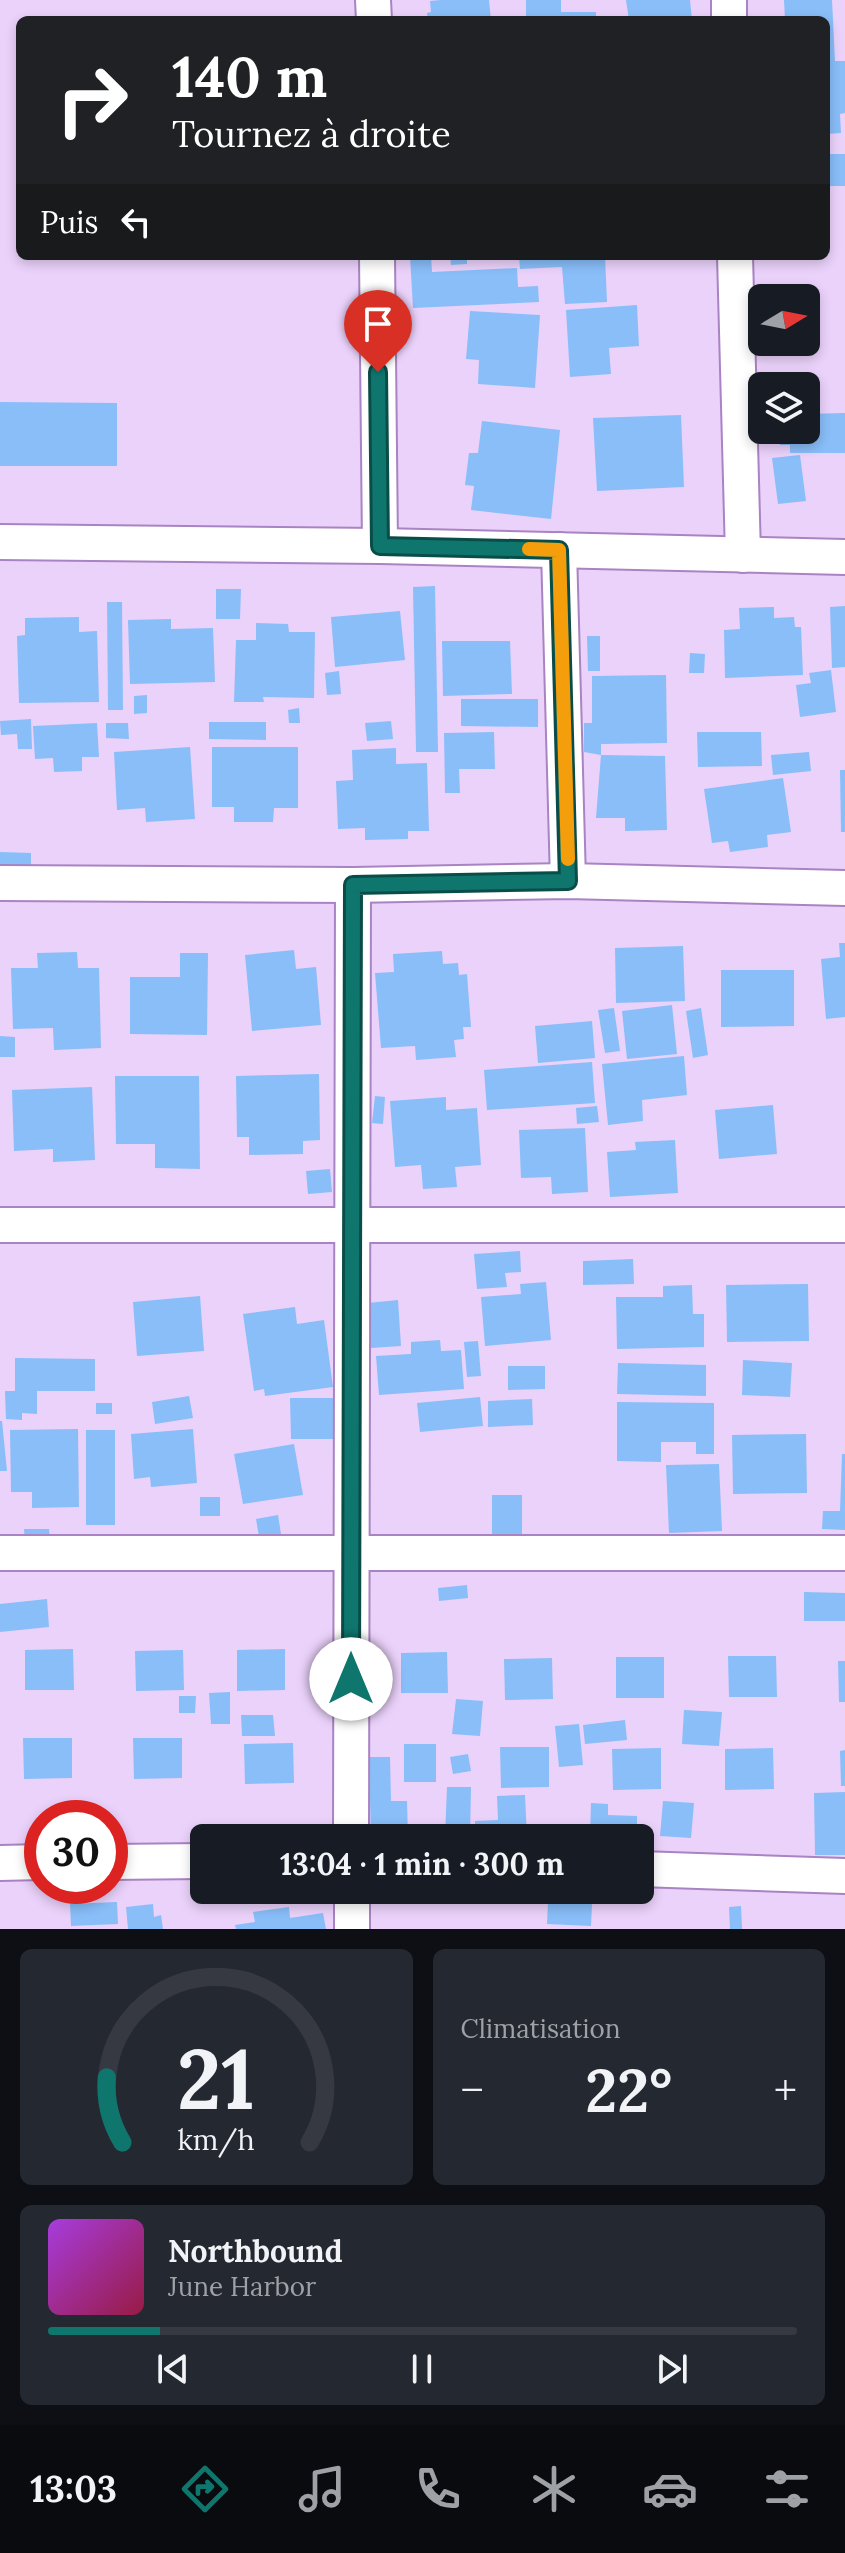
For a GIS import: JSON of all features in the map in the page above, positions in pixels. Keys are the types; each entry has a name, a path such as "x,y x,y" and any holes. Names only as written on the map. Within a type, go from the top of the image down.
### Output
{"street":[{"path":"377,260 380,546"},
{"path":"735,260 743,555"},
{"path":"0,542 380,546 845,557"},
{"path":"559,550 568,881"},
{"path":"0,883 353,885 568,881 845,888"},
{"path":"351,1824 353,885"},
{"path":"0,1225 845,1225"},
{"path":"0,1553 845,1553"},
{"path":"128,1862 190,1861"},
{"path":"0,1863 24,1862"},
{"path":"654,1869 845,1876"},
{"path":"352,1904 352,1929"}],"building":[{"path":"489,0 491,16 427,16 431,12 430,1"},
{"path":"526,0 561,0 561,12 596,12 596,16 526,16"},
{"path":"626,0 690,0 692,16 628,16"},
{"path":"784,0 832,0 835,61 845,61 845,113 840,114 841,133 830,134 830,16 785,16"},
{"path":"830,154 845,154 845,186 830,186"},
{"path":"410,260 431,260 432,272 517,268 518,287 538,286 539,302 413,308"},
{"path":"450,260 467,260 467,264 451,265"},
{"path":"519,260 605,260 607,302 565,304 562,267 520,269"},
{"path":"637,305 639,346 609,348 611,374 570,377 566,310"},
{"path":"470,311 540,315 535,388 478,384 479,360 466,359"},
{"path":"0,402 117,403 117,466 0,466"},
{"path":"845,413 845,453 790,453 790,445 780,445 820,444 820,414"},
{"path":"681,415 684,487 597,491 593,418"},
{"path":"482,421 560,430 551,519 471,510 474,486 465,485 469,453 478,453"},
{"path":"800,455 806,501 778,504 772,458"},
{"path":"435,586 438,752 416,752 413,587"},
{"path":"216,589 241,589 240,619 216,619"},
{"path":"107,602 122,602 123,710 108,710"},
{"path":"845,606 845,667 832,668 830,607"},
{"path":"774,607 774,618 794,617 795,627 801,627 803,675 725,678 724,630 740,629 739,608"},
{"path":"400,611 405,660 335,667 331,617"},
{"path":"79,617 79,632 97,631 99,702 19,703 17,636 25,635 25,618"},
{"path":"171,619 171,629 213,628 215,682 130,684 128,620"},
{"path":"256,623 288,624 289,632 315,632 314,698 263,697 264,702 234,702 236,640 256,640"},
{"path":"587,636 600,636 600,671 588,671"},
{"path":"442,641 510,641 512,694 443,696"},
{"path":"690,653 705,654 704,673 689,673"},
{"path":"831,670 836,712 800,717 796,685 811,683 809,673"},
{"path":"339,671 341,694 327,695 325,673"},
{"path":"666,675 667,743 601,744 601,755 584,752 584,723 592,723 592,676"},
{"path":"147,695 147,713 134,714 134,696"},
{"path":"461,699 538,699 538,727 461,726"},
{"path":"299,708 300,723 289,723 288,710"},
{"path":"31,719 32,749 18,749 17,734 1,735 0,721"},
{"path":"391,721 393,739 367,741 365,723"},
{"path":"209,722 266,722 266,740 209,739"},
{"path":"97,723 99,757 82,757 82,771 54,772 53,758 35,759 33,726"},
{"path":"106,723 128,723 129,739 106,738"},
{"path":"494,732 495,769 459,769 460,793 445,793 444,733"},
{"path":"697,732 761,732 762,766 698,767"},
{"path":"190,747 195,819 146,822 145,808 117,810 114,752"},
{"path":"212,747 298,747 298,808 274,808 273,822 234,822 234,807 212,807"},
{"path":"396,748 396,764 427,763 429,831 408,831 408,839 365,840 365,828 338,829 336,781 353,780 352,750"},
{"path":"809,752 811,771 773,775 771,755"},
{"path":"601,755 665,756 667,830 625,831 625,818 596,818"},
{"path":"840,770 845,770 845,832 841,832"},
{"path":"783,778 791,832 767,835 768,847 730,852 728,841 712,843 704,789"},
{"path":"0,852 31,853 31,870 0,869"},
{"path":"839,943 845,943 845,1017 826,1019 821,959 840,957"},
{"path":"683,946 685,1001 616,1003 615,948"},
{"path":"294,950 296,969 316,967 321,1025 252,1031 245,955"},
{"path":"442,951 443,964 458,963 459,975 467,974 471,1027 463,1027 464,1039 454,1040 456,1057 416,1060 415,1046 381,1048 375,973 394,972 393,954"},
{"path":"77,952 78,968 99,968 101,1048 54,1050 53,1028 13,1029 11,968 38,968 37,953"},
{"path":"180,953 208,953 207,1035 130,1034 130,977 180,977"},
{"path":"721,970 794,970 794,1026 721,1027"},
{"path":"672,1005 677,1054 627,1059 622,1011"},
{"path":"614,1008 620,1051 605,1053 598,1010"},
{"path":"701,1008 708,1055 693,1058 686,1011"},
{"path":"592,1021 595,1058 538,1063 535,1026"},
{"path":"0,1036 15,1037 15,1057 0,1057"},
{"path":"684,1056 687,1095 642,1100 643,1121 608,1125 602,1064"},
{"path":"592,1062 595,1103 487,1110 484,1070"},
{"path":"319,1074 320,1140 303,1141 303,1154 249,1155 249,1137 237,1137 236,1076"},
{"path":"115,1076 199,1076 200,1169 155,1168 155,1144 116,1144"},
{"path":"92,1087 95,1160 53,1162 53,1149 14,1151 12,1090"},
{"path":"375,1096 385,1097 383,1124 372,1123"},
{"path":"446,1097 446,1110 477,1108 481,1165 455,1167 457,1187 423,1189 421,1165 395,1167 390,1101"},
{"path":"773,1105 777,1154 719,1159 715,1110"},
{"path":"597,1106 599,1122 577,1124 576,1108"},
{"path":"585,1128 588,1192 552,1194 551,1177 521,1178 519,1130"},
{"path":"675,1140 678,1193 610,1197 607,1152 636,1150 635,1142"},
{"path":"330,1169 332,1192 308,1194 306,1171"},
{"path":"520,1251 521,1272 505,1273 507,1287 477,1289 474,1254"},
{"path":"633,1259 634,1284 583,1285 583,1261"},
{"path":"546,1282 551,1340 485,1346 481,1297 521,1294 520,1284"},
{"path":"808,1284 809,1341 727,1342 726,1285"},
{"path":"692,1285 693,1314 704,1314 704,1347 617,1349 616,1297 663,1297 663,1286"},
{"path":"200,1296 204,1351 137,1356 133,1302"},
{"path":"398,1300 401,1346 371,1348 368,1303"},
{"path":"295,1307 297,1324 324,1320 333,1387 265,1396 264,1389 254,1391 243,1314"},
{"path":"440,1340 441,1351 461,1350 464,1389 379,1395 376,1356 411,1354 411,1342"},
{"path":"478,1341 481,1376 467,1377 464,1342"},
{"path":"15,1358 95,1359 95,1391 37,1391 37,1414 22,1413 22,1420 6,1419 5,1391 15,1391"},
{"path":"743,1360 792,1363 790,1397 742,1395"},
{"path":"618,1363 706,1365 706,1396 617,1394"},
{"path":"508,1366 545,1366 545,1389 508,1390"},
{"path":"189,1396 193,1418 155,1424 152,1402"},
{"path":"480,1397 483,1426 420,1432 417,1403"},
{"path":"290,1398 335,1398 336,1439 291,1439"},
{"path":"532,1399 533,1425 488,1427 488,1401"},
{"path":"617,1402 714,1403 714,1454 696,1454 696,1442 661,1442 661,1462 617,1461"},
{"path":"96,1403 112,1403 112,1414 96,1414"},
{"path":"2,1421 7,1471 0,1471"},
{"path":"78,1429 79,1507 32,1508 32,1492 11,1492 10,1430"},
{"path":"193,1429 197,1483 151,1487 150,1477 134,1479 131,1434"},
{"path":"86,1430 115,1430 115,1525 86,1525"},
{"path":"806,1434 807,1493 733,1494 732,1435"},
{"path":"294,1444 303,1495 243,1504 234,1454"},
{"path":"842,1454 845,1454 845,1530 822,1529 823,1511 840,1511"},
{"path":"719,1464 722,1531 669,1533 666,1465"},
{"path":"492,1495 522,1495 522,1537 492,1537"},
{"path":"200,1497 220,1497 220,1516 200,1516"},
{"path":"278,1515 281,1534 259,1537 256,1519"},
{"path":"24,1529 49,1529 50,1542 25,1543"},
{"path":"467,1585 468,1598 439,1601 438,1588"},
{"path":"804,1592 845,1593 845,1621 804,1621"},
{"path":"47,1599 49,1627 0,1632 0,1604"},
{"path":"73,1649 74,1690 25,1690 25,1650"},
{"path":"285,1649 285,1690 237,1691 237,1650"},
{"path":"183,1650 184,1690 136,1691 135,1651"},
{"path":"447,1652 448,1693 401,1693 401,1653"},
{"path":"728,1656 776,1656 777,1697 729,1697"},
{"path":"616,1657 664,1657 664,1698 616,1698"},
{"path":"552,1658 553,1699 505,1700 504,1659"},
{"path":"838,1661 845,1661 845,1702 839,1702"},
{"path":"230,1692 230,1724 211,1724 209,1693"},
{"path":"179,1696 196,1696 195,1713 179,1713"},
{"path":"456,1699 483,1701 480,1736 452,1734"},
{"path":"684,1710 722,1712 719,1746 682,1744"},
{"path":"241,1715 273,1715 275,1736 242,1736"},
{"path":"625,1720 627,1740 585,1744 583,1725"},
{"path":"579,1724 583,1765 559,1767 555,1726"},
{"path":"23,1738 72,1738 72,1778 24,1779"},
{"path":"133,1738 182,1738 182,1778 134,1779"},
{"path":"293,1743 294,1783 245,1784 244,1744"},
{"path":"404,1744 436,1744 436,1782 404,1782"},
{"path":"500,1747 549,1747 549,1787 501,1788"},
{"path":"661,1748 661,1789 613,1790 612,1749"},
{"path":"773,1748 774,1789 725,1790 725,1749"},
{"path":"845,1750 845,1786 841,1786 840,1751"},
{"path":"468,1754 471,1771 453,1774 450,1757"},
{"path":"369,1757 390,1757 391,1801 407,1801 408,1824 371,1824"},
{"path":"447,1787 471,1787 470,1824 446,1824"},
{"path":"845,1792 845,1855 815,1855 814,1793"},
{"path":"525,1795 526,1824 475,1824 475,1821 498,1820 497,1796"},
{"path":"663,1801 694,1803 691,1838 660,1836"},
{"path":"591,1803 608,1804 608,1815 637,1816 637,1824 590,1824"},
{"path":"70,1904 117,1904 118,1924 71,1926"},
{"path":"153,1904 154,1917 161,1915 163,1929 128,1929 126,1907"},
{"path":"548,1904 592,1904 591,1926 547,1924"},
{"path":"741,1906 742,1929 730,1929 729,1907"},
{"path":"289,1907 290,1918 323,1913 326,1929 236,1929 235,1925 255,1922 253,1912"}],"slow traffic":[{"path":"529,549 559,550 568,859"}],"route":[{"path":"351,1679 353,885 568,881 559,550 380,546 378,372"}]}
